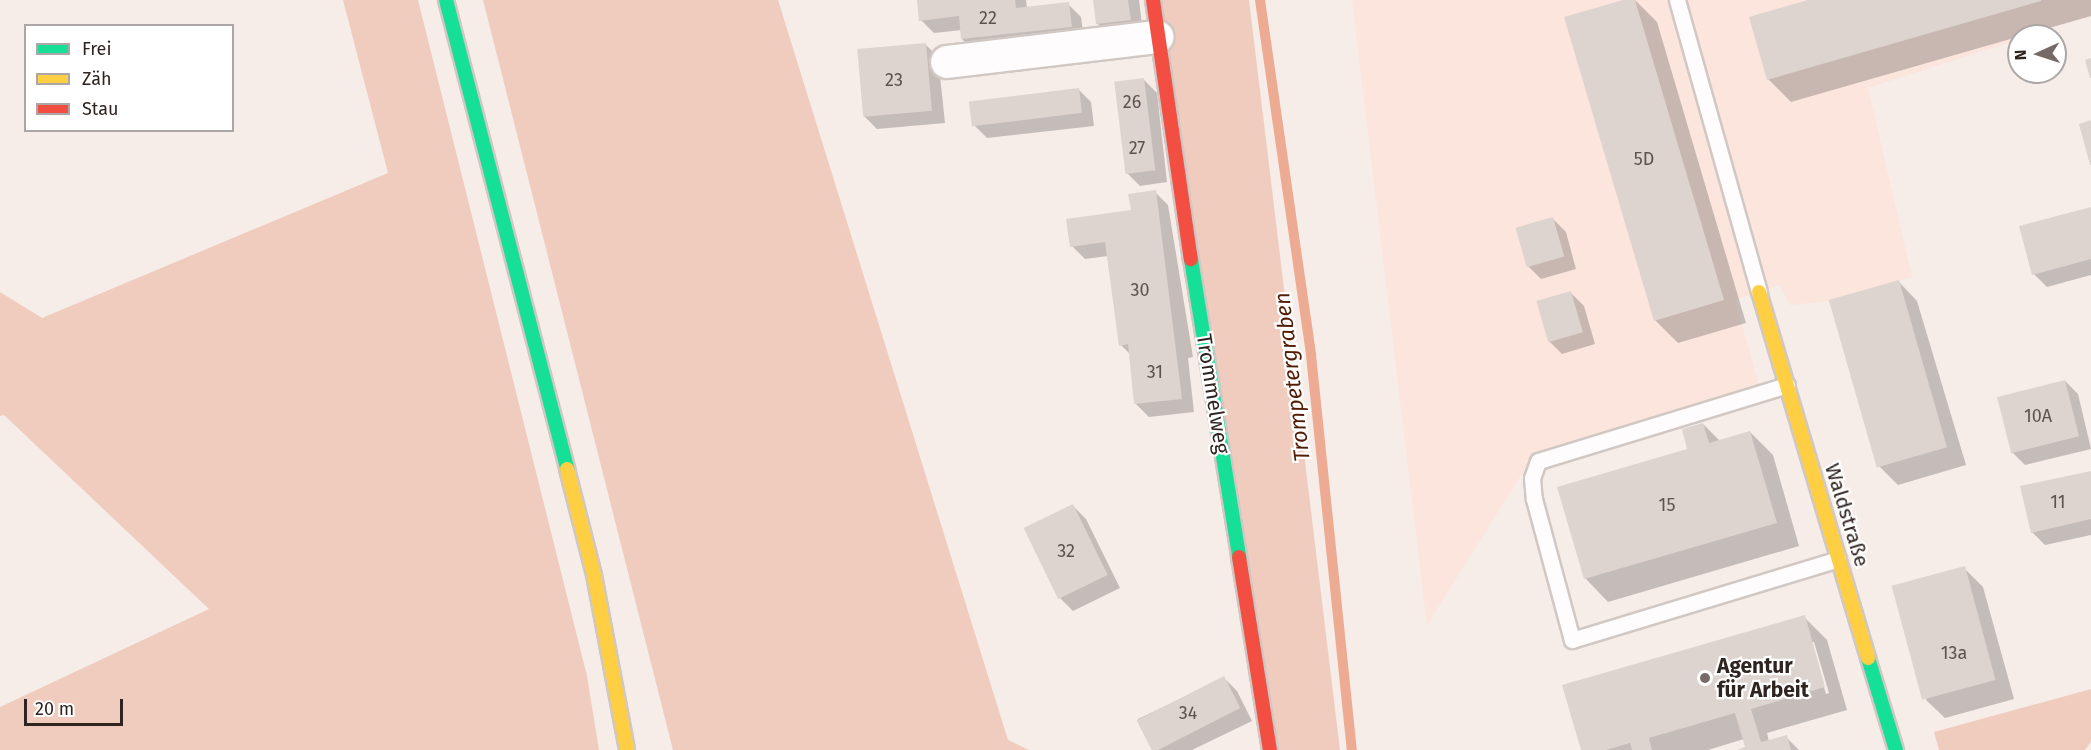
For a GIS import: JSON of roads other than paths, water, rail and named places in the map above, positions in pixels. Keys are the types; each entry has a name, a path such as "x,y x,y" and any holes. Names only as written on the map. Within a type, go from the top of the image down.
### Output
{"street":[{"path":"446,0 594,575 627,750"},
{"name":"Trommelweg","path":"1153,0 1170,132 1270,750"},
{"path":"947,62 1158,37"},
{"name":"Waldstraße","path":"1759,292 1896,750"}],"lane":[{"path":"1677,0 1759,292"},
{"path":"1787,385 1538,461 1532,478 1534,499 1572,640 1838,559"}],"waterway":[{"name":"Trompetergraben","path":"1260,0 1311,355 1352,750"}],"place":[{"name":"Agentur für Arbeit","path":"1705,678"}]}
